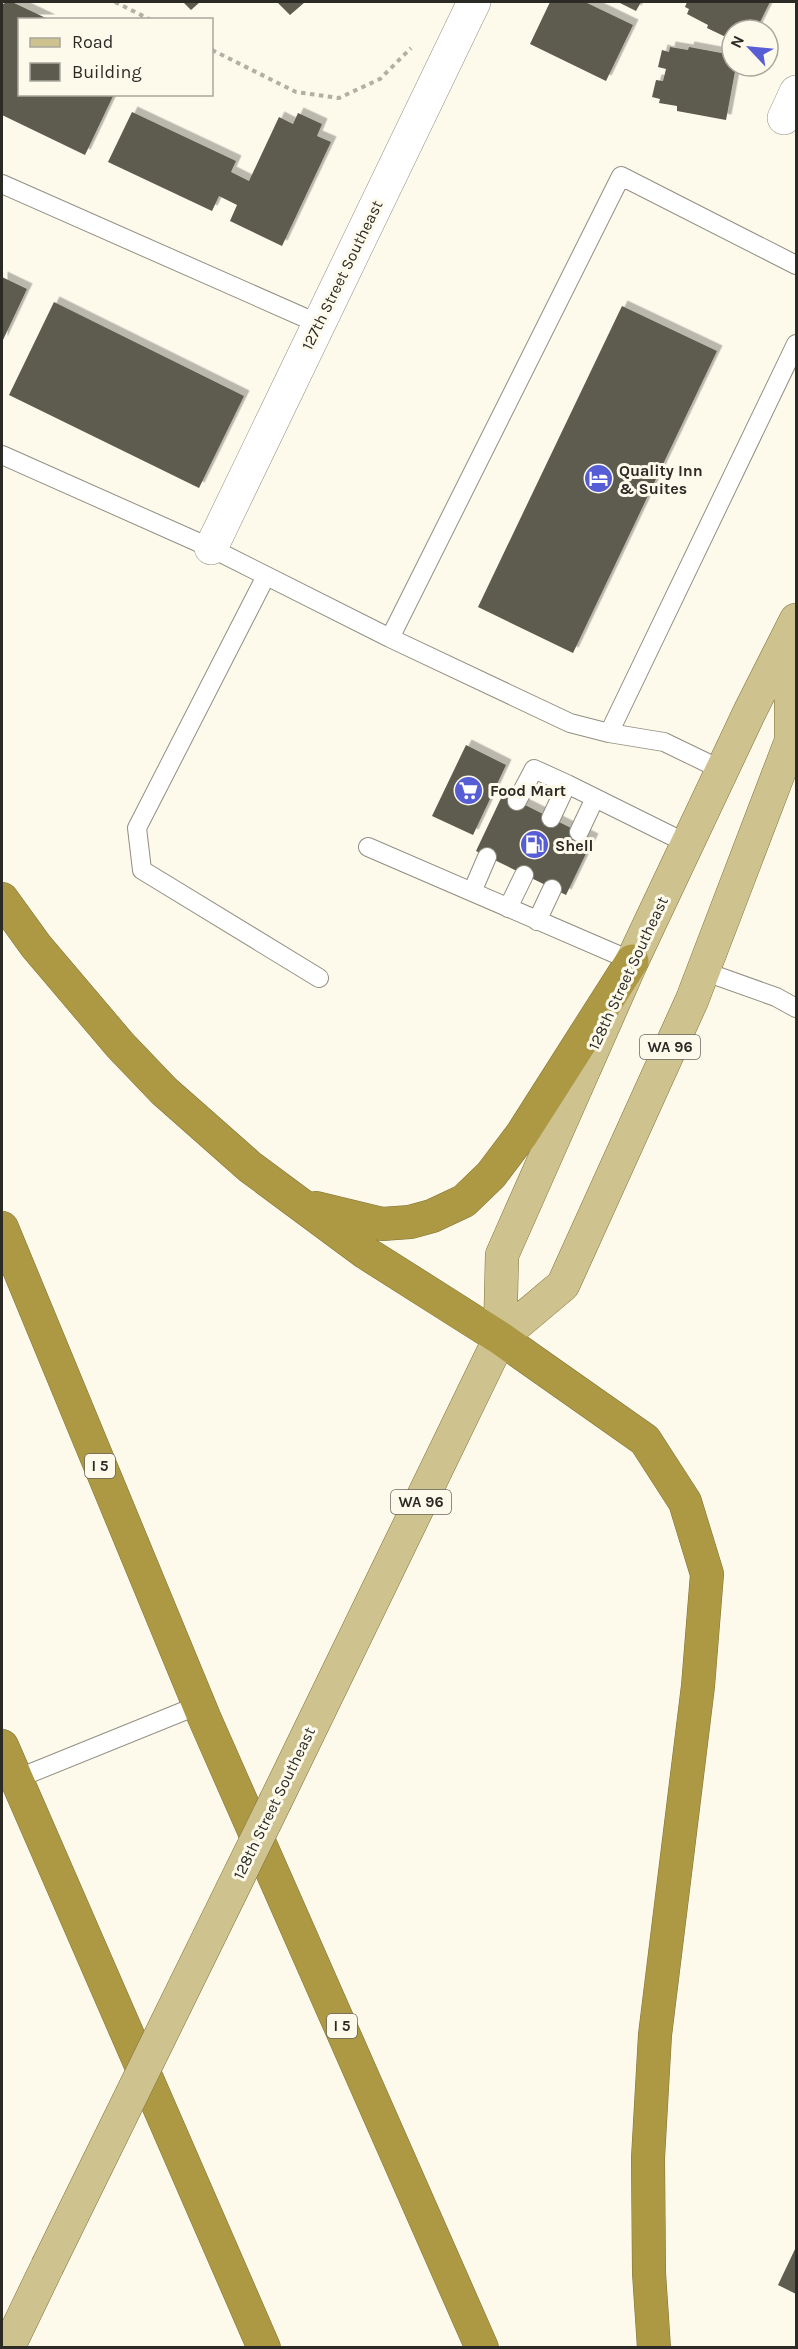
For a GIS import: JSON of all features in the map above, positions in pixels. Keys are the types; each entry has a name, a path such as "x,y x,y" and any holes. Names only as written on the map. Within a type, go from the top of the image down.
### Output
{"highway":[{"path":"2,899 42,954 120,1045 182,1106 250,1167 366,1253 500,1338 645,1440 685,1502 707,1574 698,1686 655,2035 648,2157 649,2273 654,2348"},
{"path":"293,1201 343,1216 382,1224 410,1222 432,1216 464,1201 491,1175 522,1134 632,961"},
{"name":"I 5","path":"2,1228 199,1705 483,2348"},
{"path":"2,1746 264,2348"}],"main road":[{"name":"128th Street Southeast","path":"500,1338 502,1255 632,961 796,620"},
{"path":"795,737 791,683 796,670"},
{"name":"128th Street Southeast","path":"8,2348 500,1338 563,1285 703,971 795,737"}],"street":[{"name":"127th Street Southeast","path":"211,548 474,2"}],"lane":[{"path":"390,638 621,176 796,265"},
{"path":"2,184 318,324"},
{"path":"609,733 796,344"},
{"path":"2,455 211,548 390,638 570,723 609,733 664,742 722,770"},
{"path":"266,576 137,828 142,870 319,978"},
{"path":"517,801 534,769 688,844"},
{"path":"551,818 567,784"},
{"path":"579,832 595,798"},
{"path":"368,847 632,961"},
{"path":"472,892 487,857"},
{"path":"508,908 524,875"},
{"path":"537,921 552,889"},
{"path":"703,971 776,997 796,1008"},
{"path":"16,1779 199,1705"}],"path":[{"path":"115,2 147,18"},
{"path":"213,50 296,92 339,98 380,79 407,53 413,44"}],"building":[{"path":"12,2 46,18 18,18 18,96 113,96 85,155 2,115 2,3"},
{"path":"183,2 200,2 191,10"},
{"path":"277,2 305,2 290,15"},
{"path":"550,2 585,2 633,25 606,81 530,44"},
{"path":"618,2 641,2 636,11"},
{"path":"687,2 770,2 762,18 720,18 720,34 687,14 689,9 685,7"},
{"path":"670,47 688,50 689,47 720,53 720,78 734,78 726,120 677,111 677,106 659,103 660,99 652,97 656,80 663,81 666,69 658,67 662,50 669,52"},
{"path":"132,112 236,161 231,172 249,181 279,117 293,124 298,113 322,124 317,136 331,142 282,246 230,221 237,205 219,196 212,211 108,162"},
{"path":"2,277 27,289 2,342"},
{"path":"54,302 244,396 199,488 9,395"},
{"name":"Quality Inn & Suites","path":"622,306 717,351 573,653 478,607"},
{"name":"Food Mart","path":"466,745 506,765 473,835 432,816"},
{"name":"Shell","path":"503,794 593,839 566,895 476,851"},
{"path":"796,2247 796,2294 778,2285"}],"place":[{"name":"Quality Inn & Suites","path":"598,479"},
{"name":"Food Mart","path":"469,790"},
{"name":"Shell","path":"534,845"}]}
